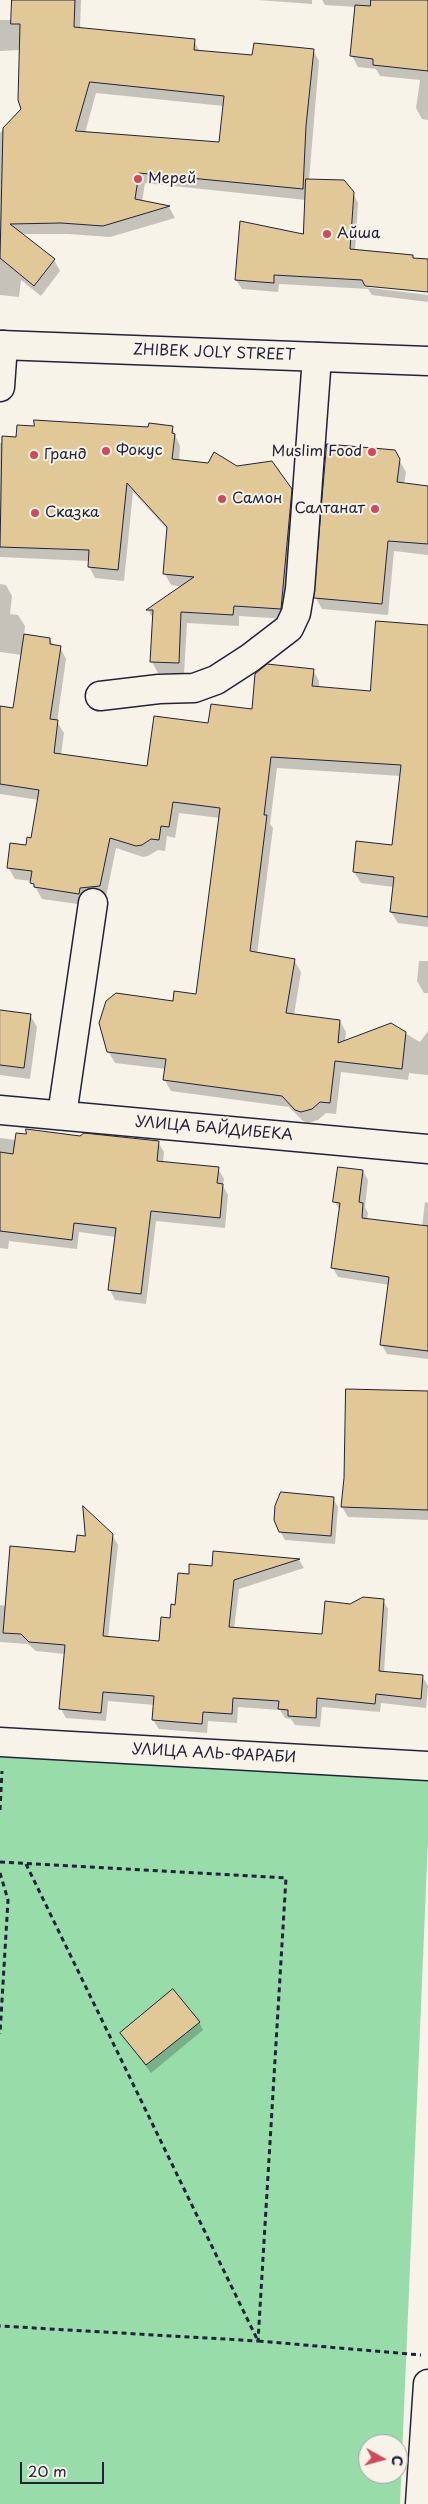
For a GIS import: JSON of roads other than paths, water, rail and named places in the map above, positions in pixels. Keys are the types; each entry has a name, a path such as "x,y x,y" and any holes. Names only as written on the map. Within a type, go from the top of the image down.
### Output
{"main road":[{"name":"ZHIBEK JOLY STREET","path":"1,345 428,361"},
{"path":"0,387 1,345"},
{"path":"100,696 159,689 194,688 216,680 289,628 296,613 308,492 317,357"},
{"path":"62,1115 93,903"},
{"name":"УЛИЦА БАЙДИБЕКА","path":"0,1110 428,1149"},
{"name":"УЛИЦА АЛЬ-ФАРАБИ","path":"2,1743 428,1766"},
{"path":"420,2504 428,2384"}],"place":[{"name":"Мерей","path":"138,179"},
{"name":"Айша","path":"327,234"},
{"name":"Фокус","path":"106,451"},
{"name":"Muslim Food","path":"372,452"},
{"name":"Гранд","path":"34,455"},
{"name":"Самон","path":"222,499"},
{"name":"Салтанат","path":"375,509"},
{"name":"Сказка","path":"35,513"}]}
